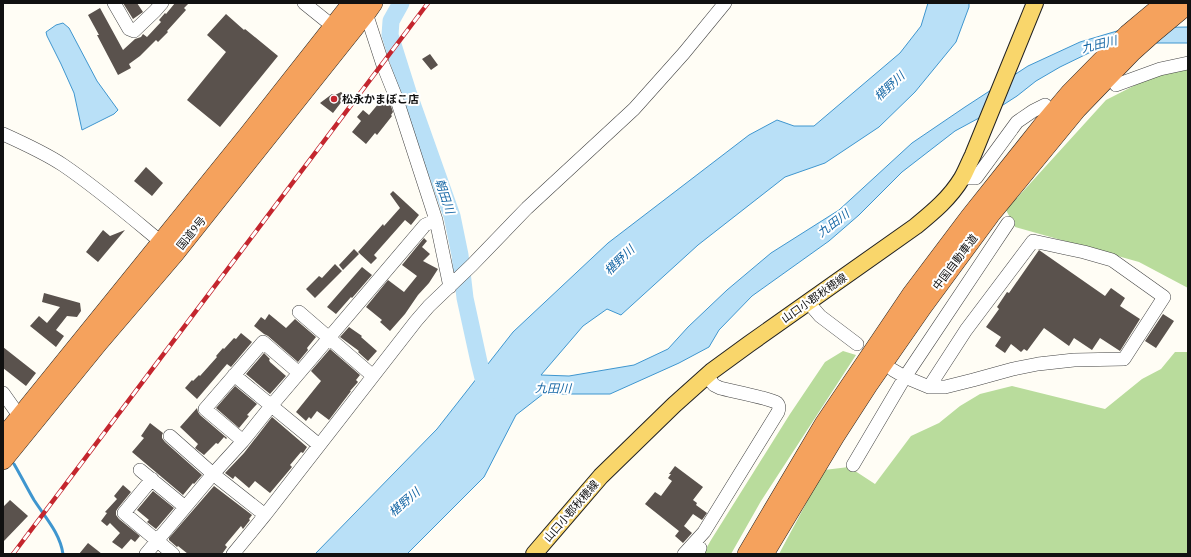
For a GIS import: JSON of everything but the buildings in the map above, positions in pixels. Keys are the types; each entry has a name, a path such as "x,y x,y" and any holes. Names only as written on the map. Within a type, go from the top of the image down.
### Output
{"highway":[{"name":"中国自動車道","path":"747,554 824,424 911,295 969,218 1070,93 1113,49 1164,4"},
{"name":"中国自動車道","path":"764,554 835,436 868,385 923,306 990,215 1055,135 1108,85 1152,34 1188,4"},
{"name":"国道9号","path":"3,460 94,348 168,248 340,32 364,6"},
{"name":"国道9号","path":"3,438 168,248"}],"main road":[{"name":"山口小郡秋穂線","path":"534,554 601,476 674,404 748,344 916,226 937,208 952,192 962,178 973,155 1035,3"}],"street":[{"path":"114,3 129,29 134,31 162,3"},
{"path":"304,3 340,32"},
{"path":"233,554 416,321 527,208 634,109 684,53 725,3"},
{"path":"364,6 372,43 397,100 436,220 452,284"},
{"path":"1108,85 1160,69 1188,63"},
{"path":"962,178 976,178 1017,122 1045,105"},
{"path":"3,134 37,150 62,165 115,204 168,248"},
{"path":"146,554 425,225 436,220"},
{"path":"853,465 905,377 1008,223"},
{"path":"893,370 905,377 929,387 945,387 1012,369 1038,364 1074,360 1124,359 1164,298 1112,260 1084,252 1033,241 966,330 929,387"},
{"path":"808,302 820,316 857,344"},
{"path":"299,312 373,376"},
{"path":"243,441 205,409 263,342 299,373"},
{"path":"234,375 319,446"},
{"path":"684,554 696,548 704,532 778,412 779,406 766,399 720,388 707,376"},
{"path":"3,393 20,417"},
{"path":"170,436 213,474 265,515"},
{"path":"140,470 185,507"},
{"path":"152,479 124,514 172,554"}],"green space":[{"path":"1188,67 1188,288 1139,262 1015,227 1006,210 1106,100 1159,73"},
{"path":"843,351 856,355 761,501 731,554 703,554 790,414 825,362"},
{"path":"1175,352 1188,352 1188,554 779,554 824,470 849,467 875,484 911,436 939,423 960,406 980,394 1012,386 1105,409 1142,379 1161,369"}],"water":[{"path":"928,3 969,3 969,7 956,42 915,92 879,127 825,163 785,177 698,245 621,315 607,309 583,326 541,375 569,376 634,365 668,349 688,327 727,290 771,253 839,210 912,143 1028,66 1080,42 1127,28 1188,27 1188,43 1136,43 1095,50 1060,67 1036,81 1003,105 955,131 902,172 859,215 829,241 752,296 719,330 709,347 679,363 610,394 543,394 516,415 484,477 407,554 315,554 437,429 513,332 608,243 749,135 777,120 794,126 814,126 900,53 921,26"},
{"path":"63,23 69,28 97,81 118,110 114,114 82,130 74,93 46,32 56,25"}],"waterway":[{"name":"朝田川","path":"401,3 391,21 390,35 408,92 452,216 460,255 465,298 487,394"},
{"path":"14,464 34,500 59,539 63,554"}],"railway":[{"path":"13,554 428,3"}],"place":[{"name":"松永かまぼこ店","path":"334,99"}],"water label":[{"name":"九田川","path":"1099,44"},
{"name":"椹野川","path":"889,86"},
{"name":"九田川","path":"833,223"},
{"name":"椹野川","path":"619,260"},
{"name":"九田川","path":"553,388"},
{"name":"椹野川","path":"404,502"}]}
